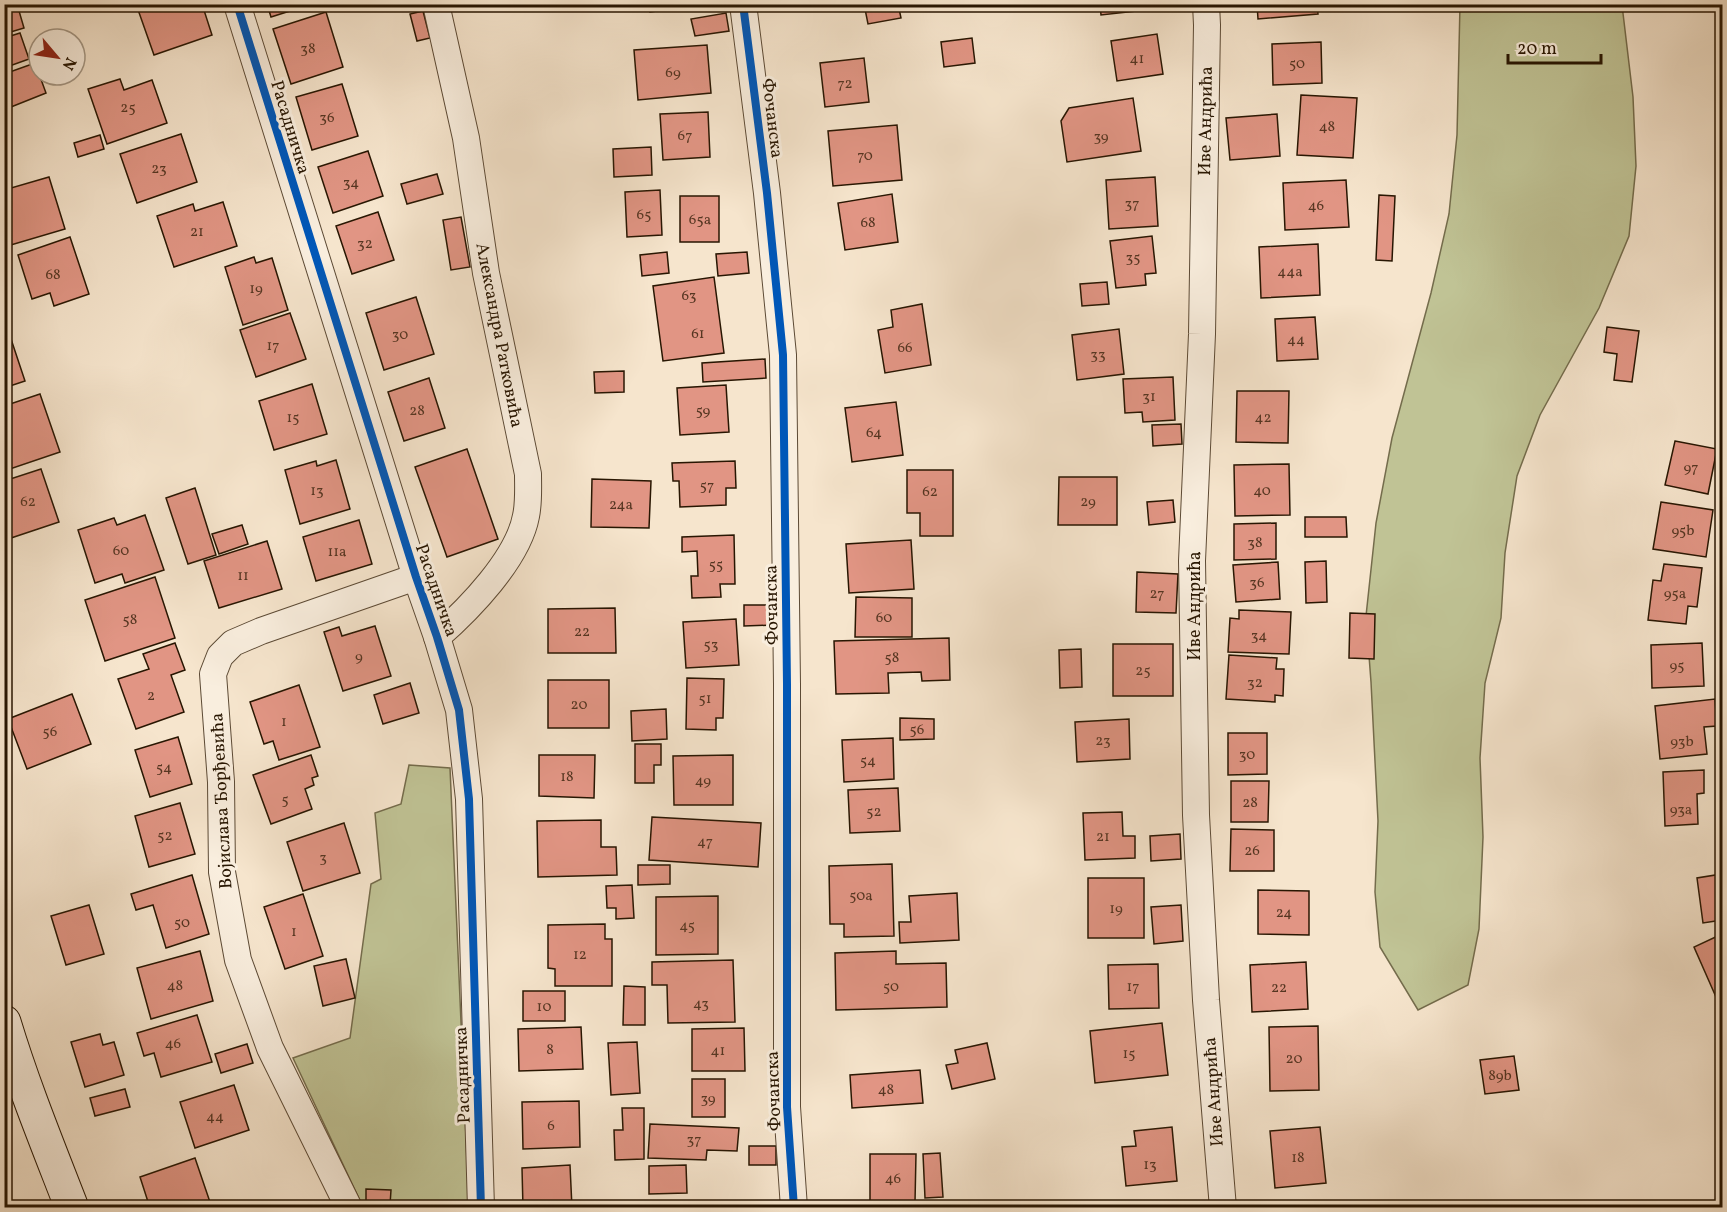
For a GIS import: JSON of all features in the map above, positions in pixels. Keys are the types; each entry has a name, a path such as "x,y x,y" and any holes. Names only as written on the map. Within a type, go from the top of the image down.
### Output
{"main road":[{"path":"4,1022 11,1061 72,1208"}],"street":[{"name":"Расадничка","path":"237,4 416,577 438,637 459,710 470,799 481,1208"},
{"name":"Александра Ратковића","path":"436,4 466,138 486,273 528,474 526,516 514,546 496,575 461,616 438,637"},
{"name":"Фочанска","path":"743,4 767,193 783,355 787,695 787,1107 794,1208"},
{"name":"Иве Андрића","path":"1206,4 1202,334 1192,561 1196,815 1206,1000 1223,1208"},
{"name":"Војислава Ђорђевића","path":"350,1208 270,1048 238,960 222,872 221,782 213,674 220,656 233,644 261,631 416,577"}],"green space":[{"path":"1460,5 1622,5 1633,97 1636,166 1629,236 1599,308 1540,415 1517,476 1505,553 1501,618 1485,683 1480,758 1483,837 1479,929 1468,985 1418,1010 1380,947 1375,892 1378,821 1366,616 1376,523 1392,438 1431,293 1449,214 1457,135"},
{"path":"409,765 450,768 469,1207 363,1207 293,1058 350,1038 371,884 381,879 375,813 401,804"}],"building":[{"path":"4,4 17,4 24,28 4,34"},
{"path":"136,4 202,4 212,35 154,55"},
{"path":"267,4 312,4 271,17"},
{"path":"649,4 697,4 697,6 650,12"},
{"path":"864,4 898,4 901,18 868,24"},
{"path":"1100,4 1162,4 1163,8 1101,15"},
{"path":"1257,4 1317,4 1318,14 1258,19"},
{"path":"423,11 430,38 417,41 410,14"},
{"path":"326,12 343,67 291,84 273,29"},
{"path":"726,13 729,31 695,36 691,19"},
{"path":"20,33 27,60 4,68 4,38"},
{"path":"1157,34 1163,74 1117,81 1111,41"},
{"path":"972,38 975,63 944,67 941,42"},
{"path":"1321,42 1322,83 1273,85 1272,44"},
{"path":"707,45 711,93 638,100 634,50"},
{"path":"864,58 869,102 825,107 820,63"},
{"path":"27,66 27,87 44,87 46,93 11,107 4,89 4,74"},
{"path":"120,79 124,90 152,80 167,123 107,144 88,89"},
{"path":"342,84 358,136 312,150 296,97"},
{"path":"1301,95 1357,98 1353,158 1297,155"},
{"path":"1133,98 1141,151 1067,162 1061,121 1069,108"},
{"path":"708,112 710,157 663,160 660,114"},
{"path":"1277,114 1280,156 1230,160 1226,118"},
{"path":"897,125 902,180 833,186 828,131"},
{"path":"181,134 197,182 137,203 120,154"},
{"path":"100,135 104,149 78,157 74,143"},
{"path":"651,147 652,175 614,177 613,149"},
{"path":"368,151 383,196 333,213 318,167"},
{"path":"437,174 443,194 407,204 401,184"},
{"path":"49,177 65,229 4,247 4,190"},
{"path":"1155,177 1158,226 1109,229 1106,180"},
{"path":"1346,180 1349,227 1285,230 1283,183"},
{"path":"660,190 662,235 627,237 625,192"},
{"path":"892,194 898,242 845,250 838,203"},
{"path":"1379,195 1395,196 1392,261 1376,260"},
{"path":"680,196 719,196 719,242 680,242"},
{"path":"223,202 237,246 174,267 157,216 193,204 195,211"},
{"path":"378,212 394,260 352,274 336,226"},
{"path":"461,217 470,267 451,270 443,220"},
{"path":"1152,236 1156,273 1145,274 1146,285 1116,288 1110,241"},
{"path":"70,237 89,294 54,306 50,293 32,299 18,255"},
{"path":"1318,244 1320,295 1261,298 1259,247"},
{"path":"667,252 669,273 642,276 640,255"},
{"path":"747,252 749,273 718,276 716,254"},
{"path":"254,257 256,263 272,258 288,310 243,325 225,267"},
{"path":"714,277 724,353 663,361 653,286"},
{"path":"1107,282 1109,304 1082,306 1080,284"},
{"path":"416,297 434,354 384,370 366,313"},
{"path":"922,304 931,365 885,373 878,330 893,327 891,310"},
{"path":"290,313 306,359 256,377 240,330"},
{"path":"1315,317 1318,359 1277,361 1275,319"},
{"path":"1607,327 1639,331 1632,382 1614,380 1617,354 1604,352"},
{"path":"1119,329 1124,374 1077,380 1072,335"},
{"path":"10,336 25,381 4,388 4,338"},
{"path":"765,359 766,378 703,382 702,363"},
{"path":"624,371 624,392 595,393 594,372"},
{"path":"1173,377 1175,420 1143,422 1142,412 1125,413 1123,379"},
{"path":"429,378 445,428 404,441 388,392"},
{"path":"312,384 327,434 274,450 259,401"},
{"path":"726,385 729,432 680,435 677,388"},
{"path":"1237,391 1289,391 1288,443 1236,442"},
{"path":"40,394 60,452 4,471 4,406"},
{"path":"896,402 903,455 852,462 845,408"},
{"path":"1181,424 1182,444 1153,446 1152,425"},
{"path":"1675,441 1717,449 1708,494 1665,485"},
{"path":"467,449 498,539 447,557 415,467"},
{"path":"336,460 350,509 300,524 285,470 316,461 317,466"},
{"path":"735,461 736,488 726,488 726,505 680,507 679,481 673,481 672,463"},
{"path":"1289,464 1290,515 1235,516 1234,465"},
{"path":"41,469 59,522 8,539 4,530 4,481"},
{"path":"907,470 953,470 953,536 920,536 920,513 907,513"},
{"path":"1059,477 1117,477 1117,525 1058,525"},
{"path":"592,479 651,481 649,528 591,527"},
{"path":"195,488 216,555 188,564 166,498"},
{"path":"1173,500 1175,522 1149,525 1147,502"},
{"path":"1661,502 1713,510 1706,557 1653,549"},
{"path":"145,515 164,570 125,583 122,574 95,583 78,530 114,518 117,525"},
{"path":"1305,517 1346,517 1347,537 1305,537"},
{"path":"359,520 372,564 316,581 303,537"},
{"path":"1276,523 1276,559 1234,560 1234,524"},
{"path":"242,525 248,544 219,554 212,534"},
{"path":"734,535 735,584 720,584 721,597 692,598 691,576 698,576 697,551 682,552 682,537"},
{"path":"911,540 914,589 849,593 846,544"},
{"path":"267,541 282,589 219,608 204,561"},
{"path":"1326,561 1327,602 1306,603 1305,562"},
{"path":"1278,562 1280,599 1236,602 1233,565"},
{"path":"1664,564 1702,568 1697,607 1688,606 1686,624 1648,620 1653,580 1661,581"},
{"path":"1137,572 1178,574 1176,613 1136,612"},
{"path":"155,577 175,638 105,661 85,600"},
{"path":"856,597 912,598 912,637 855,637"},
{"path":"744,605 773,605 773,625 744,626"},
{"path":"615,608 616,653 548,653 548,609"},
{"path":"1239,610 1291,612 1289,654 1228,652 1230,618 1239,619"},
{"path":"1350,613 1375,614 1374,659 1349,658"},
{"path":"736,619 739,665 686,668 683,622"},
{"path":"375,626 391,676 343,691 324,632 339,627 342,636"},
{"path":"949,638 950,680 922,681 921,672 888,673 889,693 836,694 834,641"},
{"path":"175,643 185,670 171,675 184,712 136,729 118,679 149,669 143,654"},
{"path":"1702,643 1704,686 1652,688 1651,645"},
{"path":"1113,644 1173,644 1173,696 1113,696"},
{"path":"1081,649 1082,687 1060,688 1059,650"},
{"path":"1229,655 1277,658 1276,669 1284,669 1283,696 1275,695 1275,702 1226,699"},
{"path":"687,678 724,679 723,718 716,718 716,730 686,729"},
{"path":"548,680 609,680 609,728 548,728"},
{"path":"410,683 419,713 383,724 374,695"},
{"path":"299,685 320,747 279,760 273,741 264,744 250,702"},
{"path":"72,694 91,744 27,769 8,719"},
{"path":"1715,699 1717,726 1704,727 1707,754 1660,759 1655,706"},
{"path":"666,709 667,739 632,741 631,711"},
{"path":"900,718 934,719 934,739 900,740"},
{"path":"1129,719 1130,759 1077,762 1075,722"},
{"path":"1228,733 1267,733 1267,774 1228,775"},
{"path":"178,737 192,784 150,797 135,750"},
{"path":"893,738 894,779 844,782 842,740"},
{"path":"635,744 661,744 661,765 654,765 654,783 635,783"},
{"path":"311,755 318,776 312,778 314,785 305,789 312,809 271,824 253,775"},
{"path":"539,755 595,755 594,798 539,796"},
{"path":"733,755 733,805 674,805 673,756"},
{"path":"1704,770 1704,793 1697,794 1698,824 1665,826 1663,772"},
{"path":"1231,781 1269,781 1268,822 1231,822"},
{"path":"898,788 900,831 850,833 848,790"},
{"path":"180,803 195,854 149,867 135,816"},
{"path":"1122,812 1123,836 1135,836 1135,858 1085,860 1083,813"},
{"path":"652,817 761,823 758,867 649,860"},
{"path":"601,820 601,847 616,847 617,875 538,877 537,821"},
{"path":"344,823 360,873 303,891 287,842"},
{"path":"1231,829 1274,830 1274,871 1230,871"},
{"path":"1180,834 1181,859 1151,861 1150,836"},
{"path":"892,864 894,936 844,937 844,924 830,924 829,866"},
{"path":"638,865 670,865 670,884 638,885"},
{"path":"1722,874 1722,920 1703,923 1697,878"},
{"path":"192,875 209,934 166,948 153,905 136,910 131,894"},
{"path":"1088,878 1144,878 1144,938 1088,938"},
{"path":"632,885 634,918 616,919 616,908 607,908 606,886"},
{"path":"1258,890 1309,891 1309,935 1258,934"},
{"path":"957,893 959,940 900,943 899,922 911,922 909,896"},
{"path":"303,894 323,956 285,969 264,907"},
{"path":"718,896 718,954 656,955 656,897"},
{"path":"89,905 104,954 66,965 51,916"},
{"path":"1181,905 1183,941 1154,944 1151,907"},
{"path":"605,924 605,939 612,939 612,986 555,986 555,969 548,968 548,925"},
{"path":"1722,934 1722,994 1716,997 1694,947"},
{"path":"200,951 213,1001 151,1019 137,968"},
{"path":"896,951 896,964 946,963 947,1007 836,1010 835,953"},
{"path":"346,959 355,998 323,1006 314,966"},
{"path":"733,960 735,1022 668,1023 667,985 652,985 652,962"},
{"path":"1306,962 1308,1009 1252,1012 1250,965"},
{"path":"1158,964 1159,1008 1109,1009 1108,965"},
{"path":"624,986 645,987 645,1025 623,1025"},
{"path":"523,991 565,991 565,1021 523,1021"},
{"path":"197,1015 212,1062 161,1077 154,1053 144,1056 137,1033"},
{"path":"1162,1023 1168,1075 1095,1083 1090,1031"},
{"path":"1318,1026 1319,1090 1270,1091 1269,1027"},
{"path":"581,1027 583,1069 519,1071 518,1029"},
{"path":"744,1028 745,1071 692,1071 692,1029"},
{"path":"100,1034 103,1045 114,1042 124,1075 85,1087 71,1042"},
{"path":"637,1042 640,1093 611,1095 608,1043"},
{"path":"987,1043 995,1079 952,1089 946,1065 958,1063 955,1050"},
{"path":"247,1044 253,1063 221,1073 215,1054"},
{"path":"1514,1056 1519,1090 1485,1094 1480,1060"},
{"path":"920,1070 923,1103 852,1108 850,1075"},
{"path":"692,1079 725,1079 725,1117 692,1117"},
{"path":"234,1085 249,1130 195,1148 180,1102"},
{"path":"125,1089 130,1107 95,1116 90,1098"},
{"path":"579,1101 580,1147 523,1149 522,1102"},
{"path":"622,1108 644,1108 644,1159 615,1160 614,1130 623,1130"},
{"path":"650,1124 739,1128 737,1151 707,1150 706,1160 648,1158"},
{"path":"1172,1127 1177,1181 1126,1186 1122,1147 1136,1146 1134,1131"},
{"path":"1320,1127 1326,1183 1275,1188 1270,1131"},
{"path":"749,1146 776,1146 776,1165 749,1165"},
{"path":"940,1153 943,1197 925,1198 923,1154"},
{"path":"870,1154 916,1154 915,1202 870,1202"},
{"path":"195,1158 212,1208 150,1208 140,1177"},
{"path":"570,1165 572,1208 523,1208 522,1168"},
{"path":"686,1165 687,1193 649,1194 649,1166"},
{"path":"366,1189 391,1190 390,1205 366,1204"}],"cycle path":[{"path":"237,4 459,710 469,799 481,1208"},
{"path":"743,4 767,193 783,355 787,684 787,1107 794,1208"}]}
